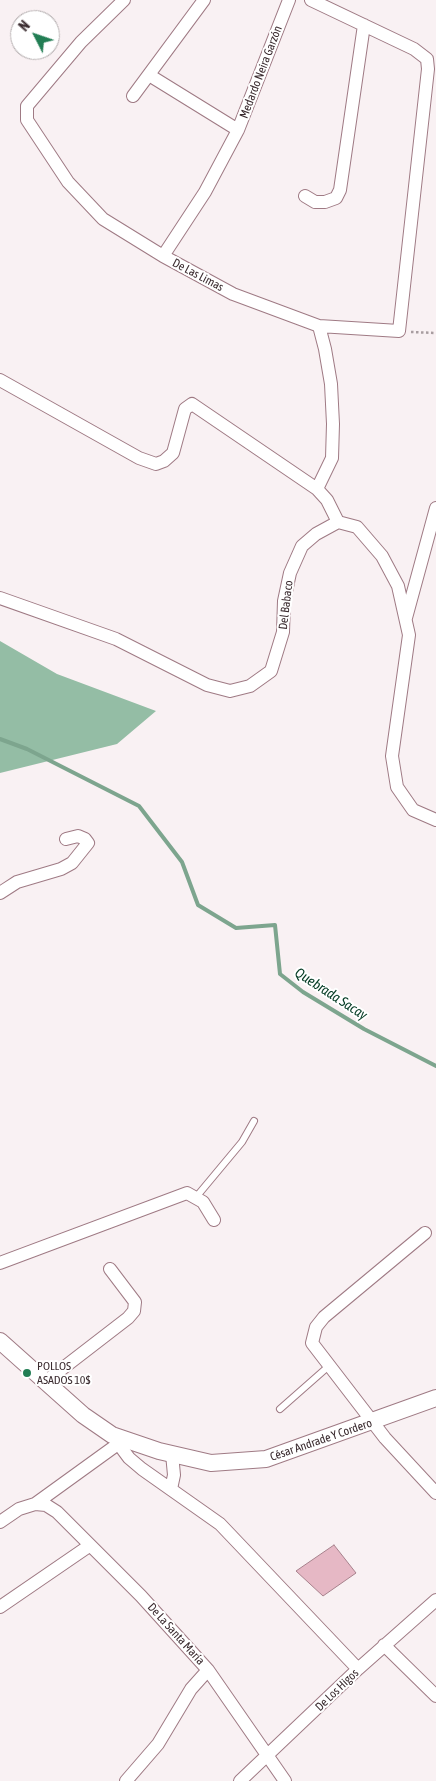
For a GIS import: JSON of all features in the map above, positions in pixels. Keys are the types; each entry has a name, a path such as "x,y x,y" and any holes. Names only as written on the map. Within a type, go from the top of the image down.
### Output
{"street":[{"name":"De Las Limas","path":"124,0 81,42 27,106 28,120 68,182 103,219 163,256 233,294 319,326 399,331"},
{"path":"133,96 204,0"},
{"name":"Medardo Neira Garzón","path":"149,75 238,130 289,0"},
{"path":"311,0 423,54 427,59 428,68 399,331"},
{"path":"304,196 315,202 324,202 336,198 340,190 364,25"},
{"path":"163,256 205,192 238,130"},
{"path":"316,489 332,458 333,424 331,384 326,350 319,326"},
{"path":"0,380 139,458 156,464 173,454 184,409 192,404 316,489 327,500 338,522 357,528 365,533 382,556 398,586 409,635 392,756 393,771 397,787 413,810 436,820"},
{"path":"406,618 436,508"},
{"name":"Del Babaco","path":"0,598 116,639 207,685 230,691 250,686 271,671 278,655 284,600 290,573 302,546 316,534 338,522"},
{"path":"0,893 18,882 61,869 72,863 88,843 85,839 78,836 66,839"},
{"path":"0,1262 187,1193 197,1196 214,1220"},
{"path":"425,1233 324,1317 316,1327 312,1343 372,1422 436,1493"},
{"path":"45,1382 134,1311 135,1302 110,1269"},
{"name":"César Andrade Y Cordero","path":"0,1341 83,1415 115,1439 211,1463 266,1459 436,1398"},
{"path":"0,1522 19,1509 40,1504 115,1439 142,1470 220,1524 358,1669"},
{"path":"170,1489 174,1475 172,1454"},
{"name":"De La Santa María","path":"40,1504 57,1512 141,1596 208,1670 285,1781"},
{"path":"0,1607 89,1546"},
{"name":"De Los Higos","path":"240,1781 358,1669 436,1600"},
{"path":"384,1646 436,1696"},
{"path":"126,1781 158,1744 191,1689 208,1670"}],"lane":[{"path":"197,1196 242,1142 254,1121"},
{"path":"280,1409 330,1365"}],"path":[{"path":"399,331 436,333"}],"green space":[{"path":"0,641 57,674 156,711 117,744 0,773"}],"building":[{"path":"334,1545 356,1573 323,1596 296,1571"}],"waterway":[{"name":"Quebrada Sacay","path":"0,739 27,749 139,806 182,862 198,905 236,928 275,925 280,974 303,992 364,1029 436,1066"}],"place":[{"name":"POLLOS ASADOS 10$","path":"27,1373"}]}
